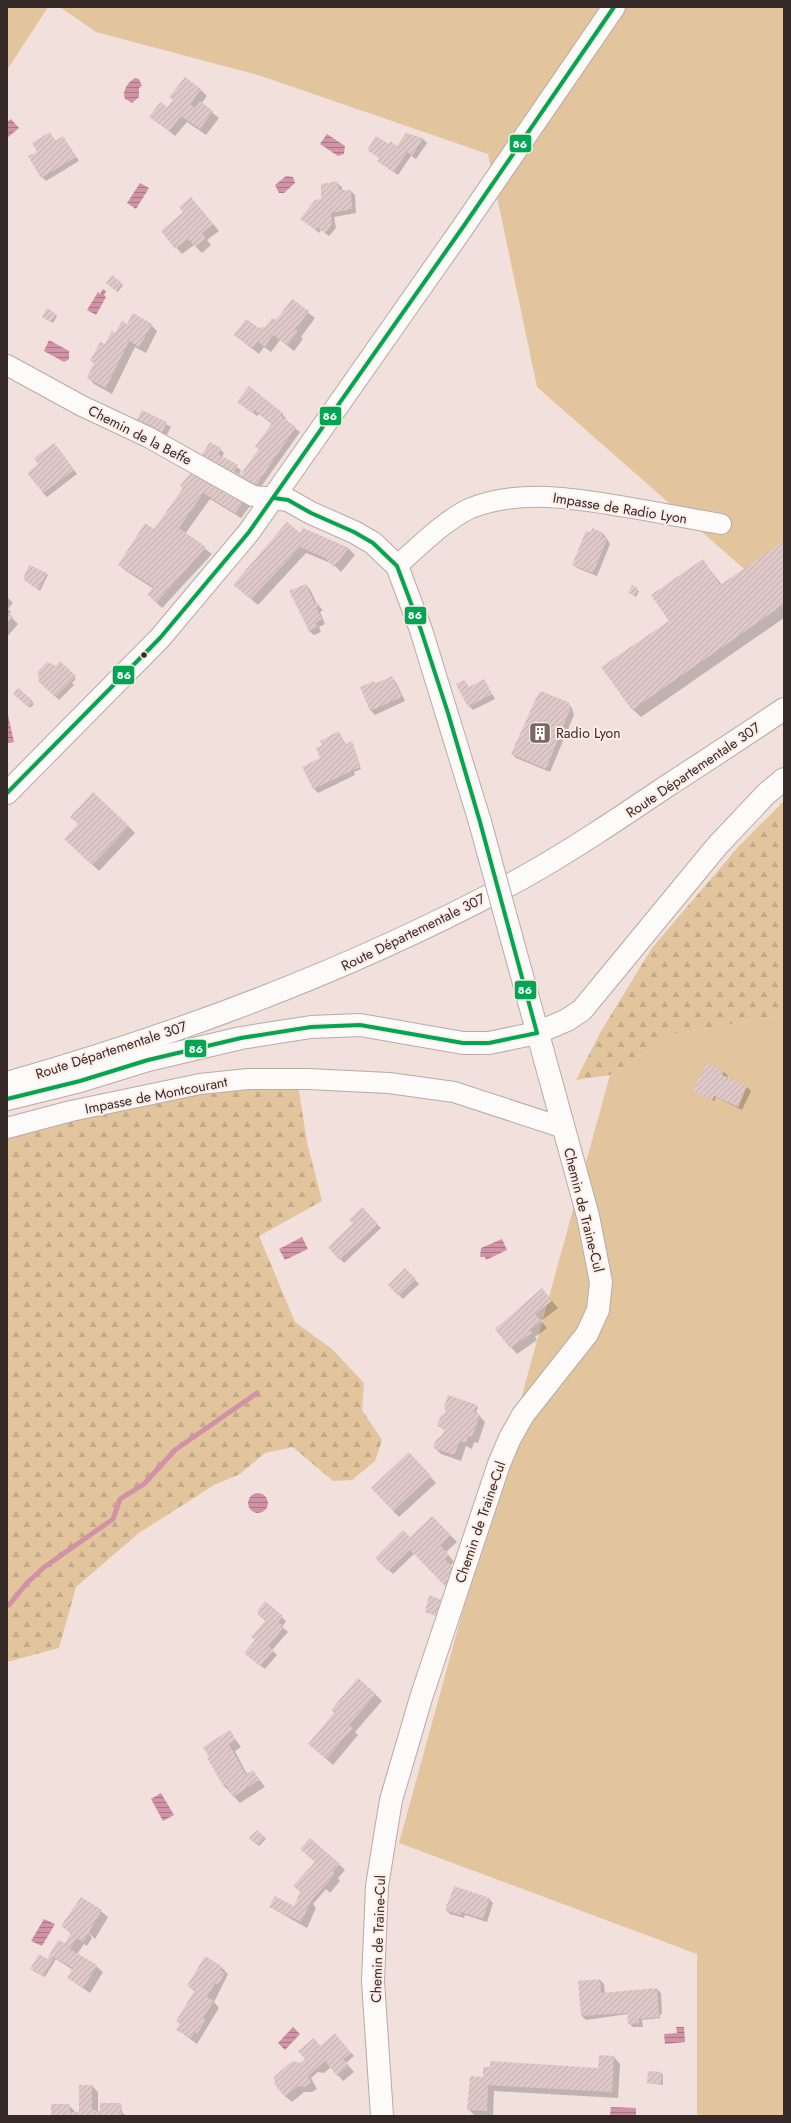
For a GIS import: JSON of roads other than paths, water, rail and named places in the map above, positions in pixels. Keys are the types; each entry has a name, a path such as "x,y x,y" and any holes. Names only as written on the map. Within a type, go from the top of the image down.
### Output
{"street":[{"path":"7,807 13,788 160,638 199,594 274,498 614,7"},
{"name":"Chemin de la Beffe","path":"7,365 82,406 148,437 253,496 274,498"},
{"name":"Impasse de Radio Lyon","path":"397,566 438,530 469,509 499,500 542,496 578,500 721,524"},
{"name":"Chemin de Traine-Cul","path":"274,498 288,500 311,513 354,532 373,543 397,566 421,630 480,822 564,1128 598,1258 602,1282 598,1310 587,1334 535,1399 510,1438 457,1588 421,1698 391,1800 377,1886 373,1981 382,2116"},
{"name":"Route Départementale 307","path":"7,1083 56,1070 276,993 356,960 408,936 525,876 571,849 784,709"},
{"path":"7,1099 156,1058 248,1037 311,1027 360,1025 463,1043 490,1043 538,1033 567,1020 582,1010 686,886 717,846 766,794 784,779"},
{"name":"Impasse de Montcourant","path":"7,1128 71,1111 200,1084 248,1079 308,1079 389,1083 454,1092 564,1128"}],"waterway":[{"path":"7,1604 9,1605 26,1584 43,1568 113,1519 120,1499 144,1484 175,1450 257,1393"}],"place":[{"name":"Radio Lyon","path":"540,733"}]}
